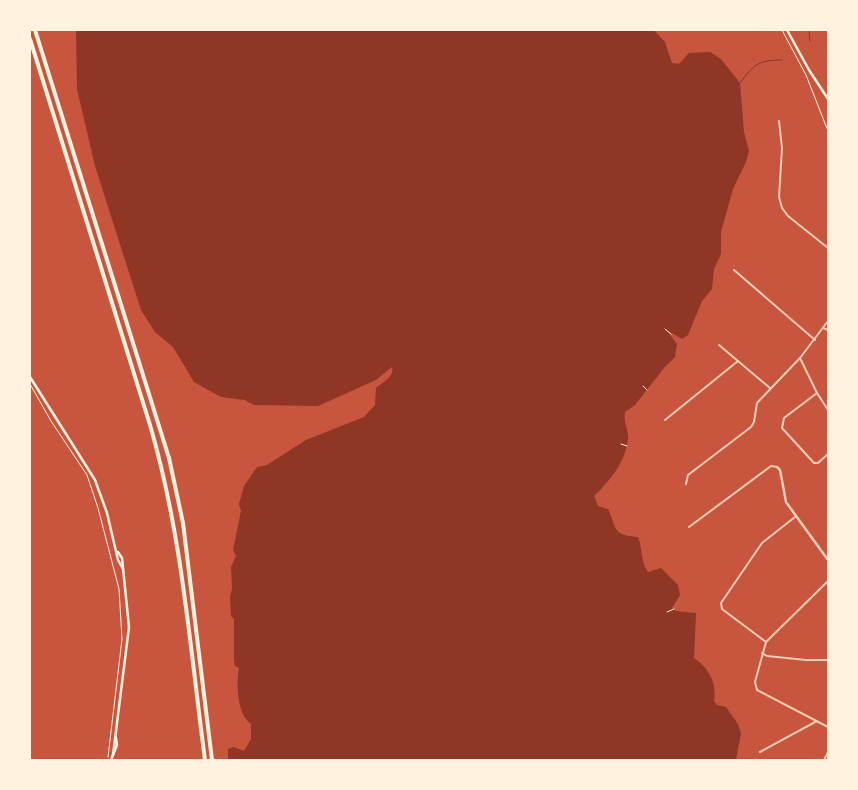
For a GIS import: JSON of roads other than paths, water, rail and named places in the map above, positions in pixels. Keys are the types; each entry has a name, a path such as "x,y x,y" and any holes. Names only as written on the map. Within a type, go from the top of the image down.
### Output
{"highway":[{"path":"35,30 168,458 182,523 212,760"},
{"path":"30,39 168,487 179,551 204,760"}],"main road":[{"path":"787,30 827,98 828,104"},
{"path":"30,377 90,470 101,495 118,550 118,560 123,569 129,627 111,760"}],"street":[{"path":"779,121 782,148 779,197 782,208 788,216 828,248"},
{"path":"734,270 814,340"},
{"path":"686,484 688,475 751,427 754,422 757,403 800,358 828,322"},
{"path":"823,328 828,330"},
{"path":"719,345 770,388"},
{"path":"800,358 817,393 828,410"},
{"path":"665,420 738,361"},
{"path":"817,393 784,418 782,428 814,463 818,463 828,454"},
{"path":"689,527 770,466 777,467 780,470 786,502 795,517 828,560"},
{"path":"766,642 722,609 721,603 762,543 795,517"},
{"path":"828,581 766,642 755,682 757,690 828,727"},
{"path":"762,653 767,656 828,660"},
{"path":"760,752 817,721"},
{"path":"824,760 828,752"}],"waterway":[{"path":"809,30 810,41"},
{"path":"740,83 749,71 758,64 782,60"}]}
